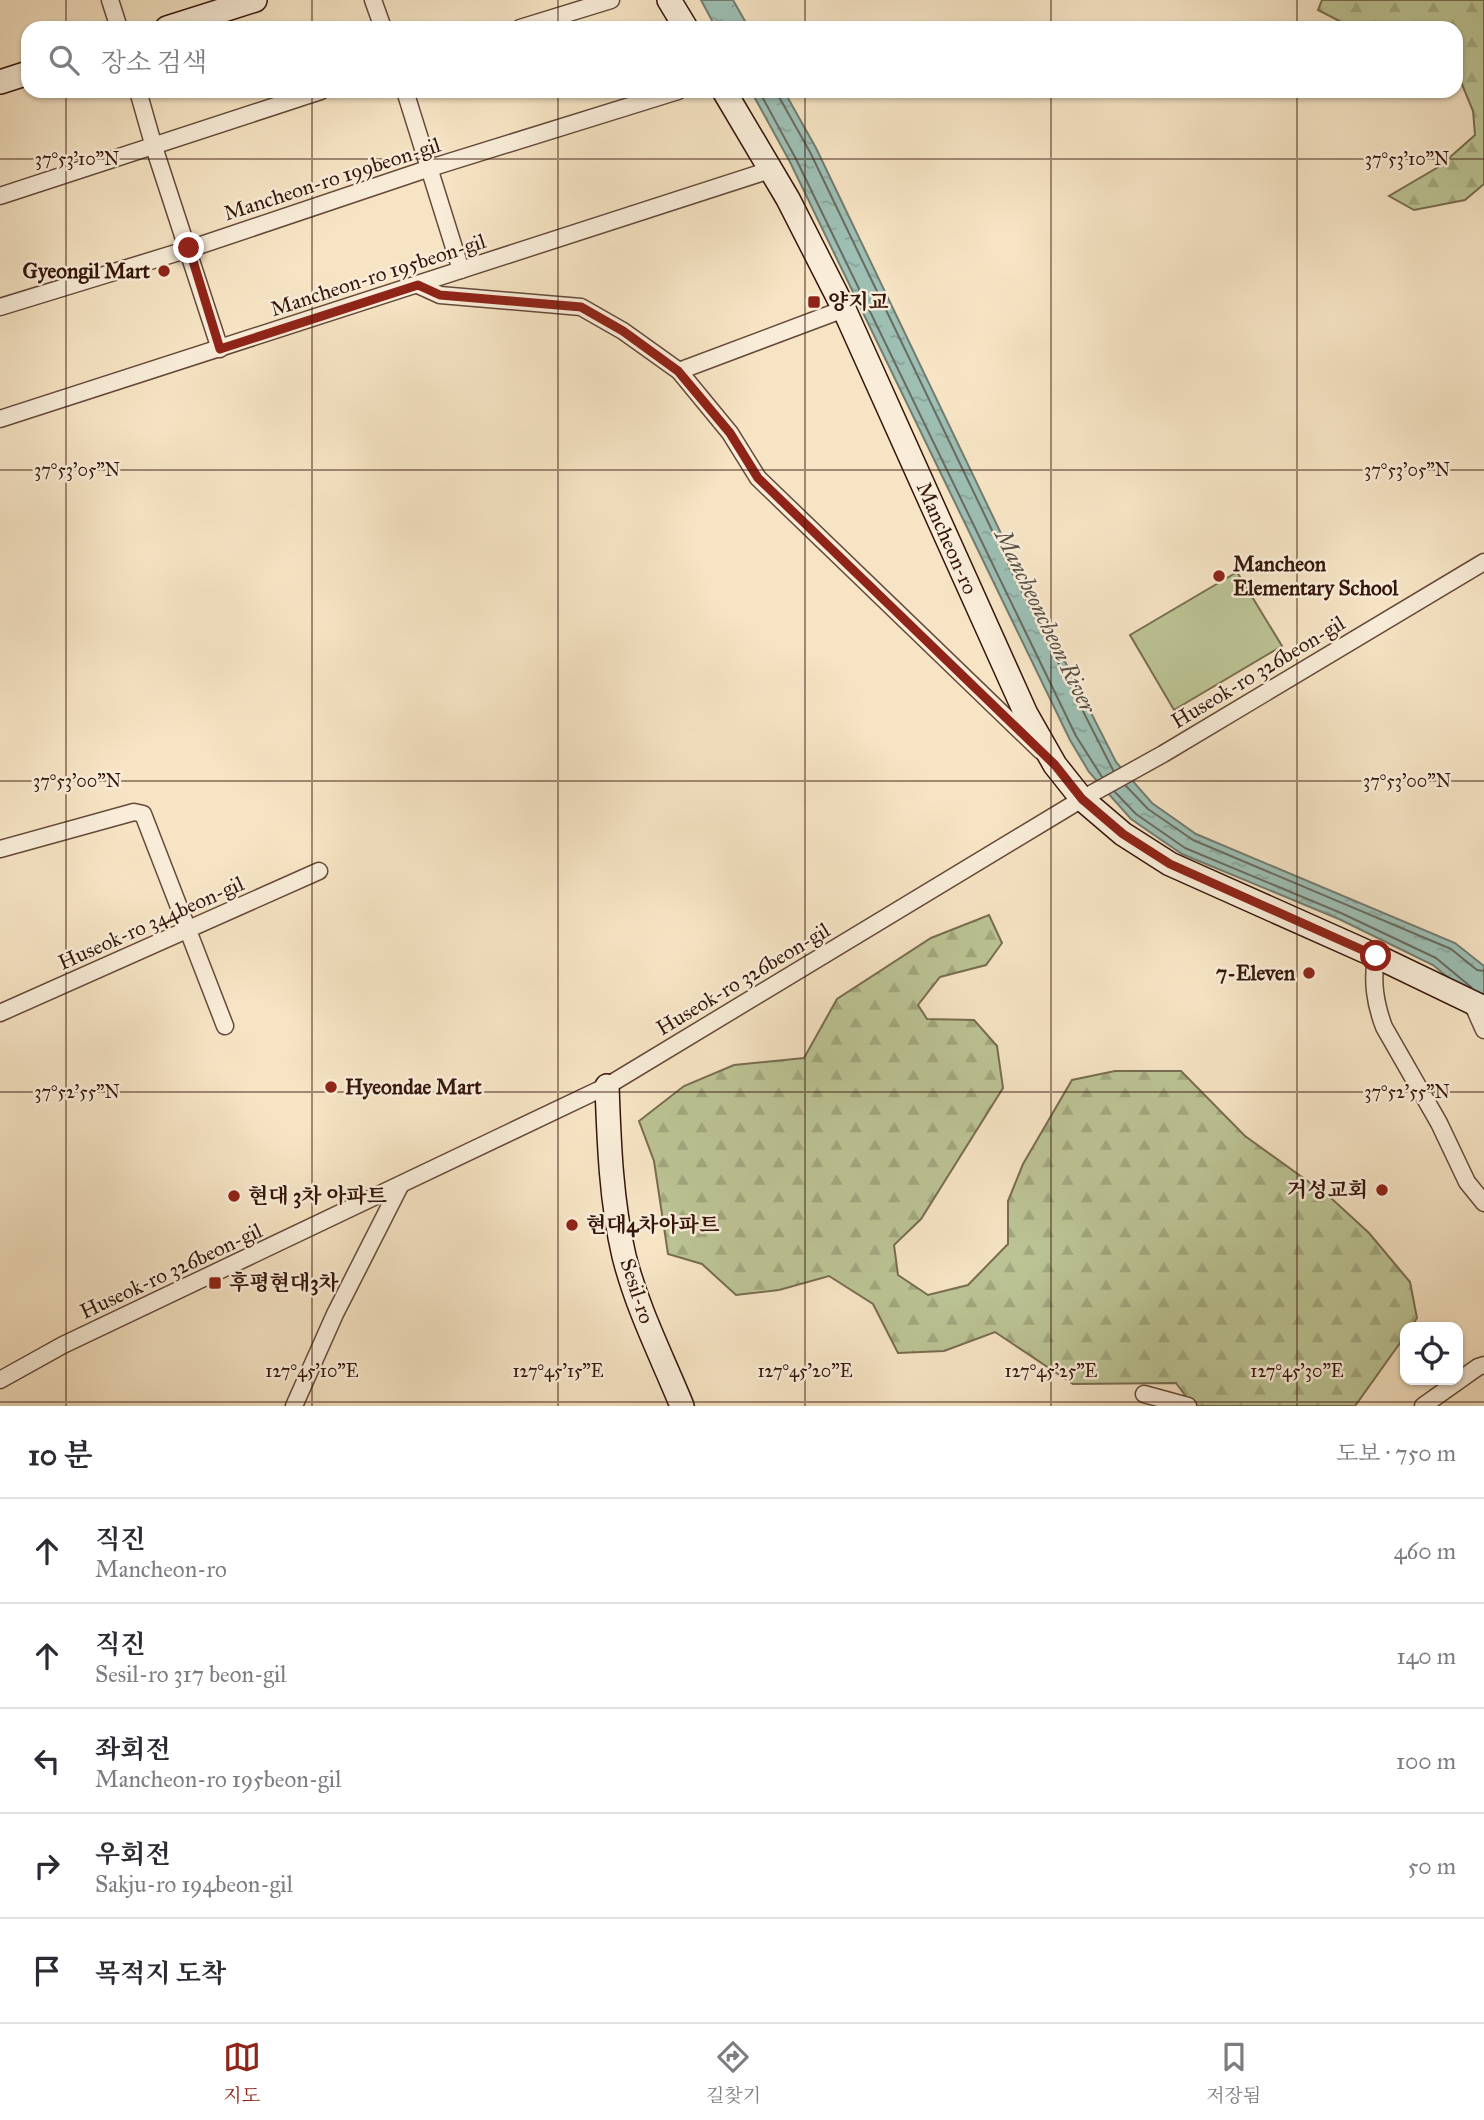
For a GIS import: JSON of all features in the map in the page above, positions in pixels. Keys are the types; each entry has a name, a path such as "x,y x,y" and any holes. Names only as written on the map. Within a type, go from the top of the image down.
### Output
{"street":[{"path":"110,0 118,21"},
{"path":"189,21 255,0"},
{"path":"373,0 380,21"},
{"path":"543,21 611,0"},
{"path":"669,0 682,21"},
{"path":"0,82 21,75"},
{"path":"140,98 153,147 189,248 220,349"},
{"path":"0,196 300,98"},
{"path":"407,98 461,270"},
{"name":"Mancheon-ro 199beon-gil","path":"0,307 655,98"},
{"name":"Mancheon-ro","path":"728,98 788,199 844,309 1026,714 1055,765"},
{"name":"Mancheon-ro 195beon-gil","path":"0,419 770,170"},
{"name":"Mancheon-ro","path":"418,285 440,295 581,307 623,331 678,371 730,433 758,478 1055,765 1090,795 1123,834 1170,864 1376,956 1481,1011"},
{"path":"678,371 844,309"},
{"name":"Huseok-ro 326beon-gil","path":"0,1380 63,1345 607,1086 1484,562"},
{"path":"0,849 134,812 143,814 225,1026"},
{"name":"Huseok-ro 344beon-gil","path":"0,1013 319,871"},
{"path":"1376,956 1373,978 1378,1010 1384,1027 1439,1123 1467,1182 1484,1203"},
{"name":"Sesil-ro","path":"607,1086 610,1165 624,1256 644,1316 682,1406"},
{"path":"294,1406 335,1314 400,1186"},
{"path":"1423,1406 1484,1365"},
{"path":"1144,1394 1188,1406"}],"green space":[{"path":"1322,0 1484,0 1484,184 1465,200 1414,210 1389,196 1440,166 1475,135 1473,111 1463,87 1463,21 1339,21 1318,10"},
{"path":"1237,572 1282,646 1174,710 1130,635"},
{"path":"989,915 1002,943 986,965 940,977 918,1005 927,1019 974,1020 997,1046 1003,1088 921,1219 894,1245 898,1275 928,1295 968,1285 1008,1244 1008,1201 1023,1164 1072,1080 1115,1071 1181,1071 1245,1136 1331,1198 1369,1233 1410,1282 1417,1318 1414,1322 1400,1322 1400,1343 1355,1406 1193,1406 1176,1383 1073,1384 995,1332 944,1351 898,1353 873,1304 829,1276 779,1290 736,1295 702,1264 668,1254 654,1161 639,1121 684,1086 734,1065 804,1058 837,999 931,938"}],"water":[{"path":"701,0 733,0 745,21 712,21"},
{"path":"755,98 788,98 816,148 1020,573 1116,762 1152,803 1196,834 1455,943 1484,966 1484,1007 1433,965 1339,919 1182,854 1131,819 1089,772 1070,740 790,162"}],"place":[{"name":"Gyeongil Mart","path":"164,271"},
{"name":"양지교","path":"814,302"},
{"name":"Mancheon Elementary School","path":"1219,576"},
{"name":"7-Eleven","path":"1309,973"},
{"name":"Hyeondae Mart","path":"331,1087"},
{"name":"거성교회","path":"1382,1190"},
{"name":"현대 3차 아파트","path":"234,1196"},
{"name":"현대4차아파트","path":"572,1225"},
{"name":"후평현대3차","path":"215,1283"}],"route":[{"path":"189,248 220,349 418,285 440,295 581,307 623,331 678,371 730,433 758,478 1055,765 1082,799 1123,834 1170,864 1376,956"}],"water label":[{"name":"Mancheoncheon River","path":"1046,621"}]}
